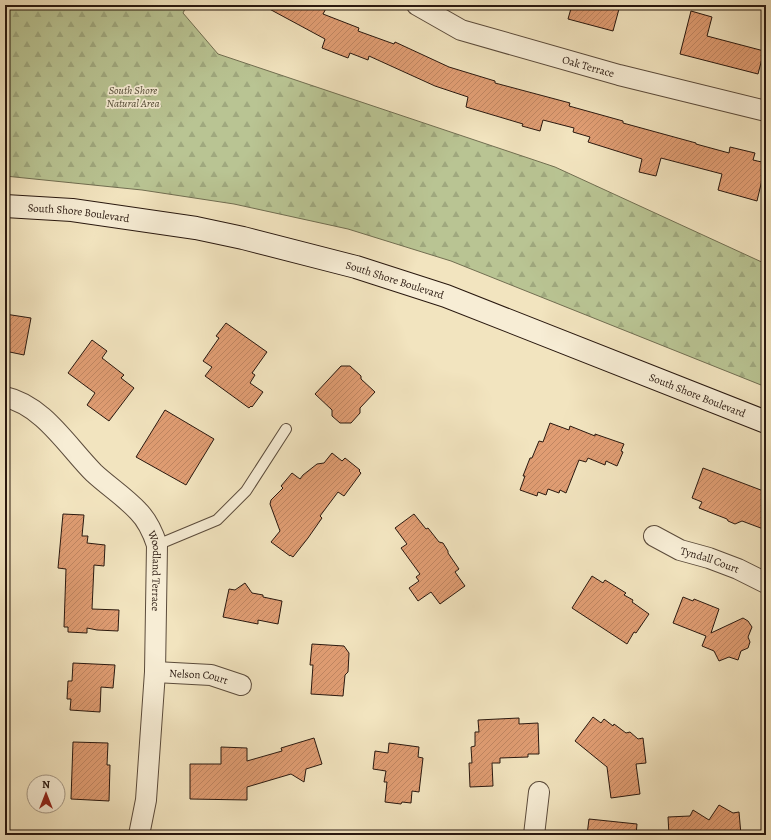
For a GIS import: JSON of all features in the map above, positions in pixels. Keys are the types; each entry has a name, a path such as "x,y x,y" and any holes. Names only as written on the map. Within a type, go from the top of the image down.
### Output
{"main road":[{"name":"South Shore Boulevard","path":"5,206 72,210 196,228 348,264 453,299 766,422"}],"street":[{"name":"Oak Terrace","path":"417,5 461,30 619,75 766,111"},
{"name":"Woodland Terrace","path":"5,398 16,400 30,407 58,433 96,474 138,511 153,533 157,545 155,672 146,800 139,835"},
{"name":"Tyndall Court","path":"654,536 680,550 716,561 766,583"},
{"name":"Nelson Court","path":"155,672 212,674 240,685"},
{"path":"534,835 539,792"}],"lane":[{"path":"157,545 217,520 246,491 286,429"}],"green space":[{"name":"South Shore Natural Area","path":"5,5 187,5 183,13 218,54 555,167 766,264 766,387 451,261 348,229 234,204 142,190 5,176"}],"building":[{"path":"262,5 328,5 323,14 359,28 358,31 394,44 395,42 449,67 495,81 495,83 570,103 569,106 623,121 623,123 729,153 730,147 755,153 753,160 766,163 757,201 718,190 722,174 661,158 656,176 639,172 642,159 588,142 590,137 573,132 574,128 543,120 540,131 522,126 523,124 466,107 468,97 435,86 369,56 368,60 350,53 348,58 322,48 325,39"},
{"path":"572,5 603,5 619,9 613,31 568,19"},
{"path":"691,11 712,17 707,36 764,51 758,74 680,54"},
{"path":"5,314 31,318 24,355 5,351"},
{"path":"226,323 267,352 252,373 255,375 250,383 263,392 252,407 251,406 249,408 205,376 212,367 203,361 219,338 216,336"},
{"path":"92,340 107,351 102,358 124,375 121,378 134,388 109,421 87,405 95,393 68,373"},
{"path":"341,366 350,366 375,392 360,408 360,413 351,423 340,423 332,416 332,410 315,394"},
{"path":"165,410 214,439 186,485 136,457"},
{"path":"550,423 569,430 570,426 595,436 595,434 624,444 621,451 623,452 617,466 606,461 605,465 588,458 586,462 579,460 566,493 560,490 559,493 548,489 546,495 538,492 537,496 520,490 525,476 523,476 530,458 532,458 539,441 543,442"},
{"path":"332,453 342,461 345,458 360,470 359,471 361,473 344,496 338,492 320,516 322,518 308,538 293,557 290,556 271,542 280,531 270,504 271,500 283,488 281,486 292,473 300,479 317,464 324,463"},
{"path":"703,468 766,492 766,530 742,521 735,524 727,519 699,508 702,502 692,498"},
{"path":"63,514 84,515 82,536 88,536 87,543 105,545 104,566 94,565 92,609 119,610 118,631 87,628 87,633 68,632 68,627 64,627 66,569 58,568"},
{"path":"414,514 439,542 443,543 459,569 455,572 465,586 440,604 431,592 418,601 409,588 419,581 416,577 420,574 401,548 407,544 395,528"},
{"path":"592,576 603,583 605,580 626,593 624,595 633,600 632,602 649,614 636,633 634,632 627,644 572,608"},
{"path":"245,583 252,593 282,601 278,624 258,620 258,624 223,617 229,589 235,590"},
{"path":"683,597 693,601 694,599 719,609 711,633 743,618 748,621 752,627 748,637 750,642 748,648 741,651 738,660 729,657 719,661 714,651 702,646 706,636 673,623"},
{"path":"312,644 344,646 349,653 348,672 345,675 343,696 311,694 313,665 310,665"},
{"path":"73,663 115,665 113,688 101,687 100,712 70,710 71,699 67,699 68,681 72,681"},
{"path":"593,717 601,723 604,719 626,733 630,732 638,739 643,738 646,763 636,764 640,794 611,798 607,767 575,741"},
{"path":"519,718 519,724 538,723 539,754 528,754 528,757 500,758 500,763 492,763 493,786 470,787 469,763 472,763 471,747 475,746 475,732 479,732 478,720"},
{"path":"314,738 322,764 306,769 304,782 291,774 247,787 247,800 190,799 190,764 221,764 221,747 247,748 247,761 282,751 281,748"},
{"path":"73,742 108,743 107,765 110,765 109,801 71,799"},
{"path":"389,743 419,747 418,757 423,758 419,792 412,791 411,803 402,802 401,804 385,802 387,782 384,782 386,771 373,769 375,751 388,753"},
{"path":"719,805 733,813 739,812 741,835 669,835 668,817 690,816 693,810 709,820"},
{"path":"589,819 637,824 636,835 587,835"}]}
